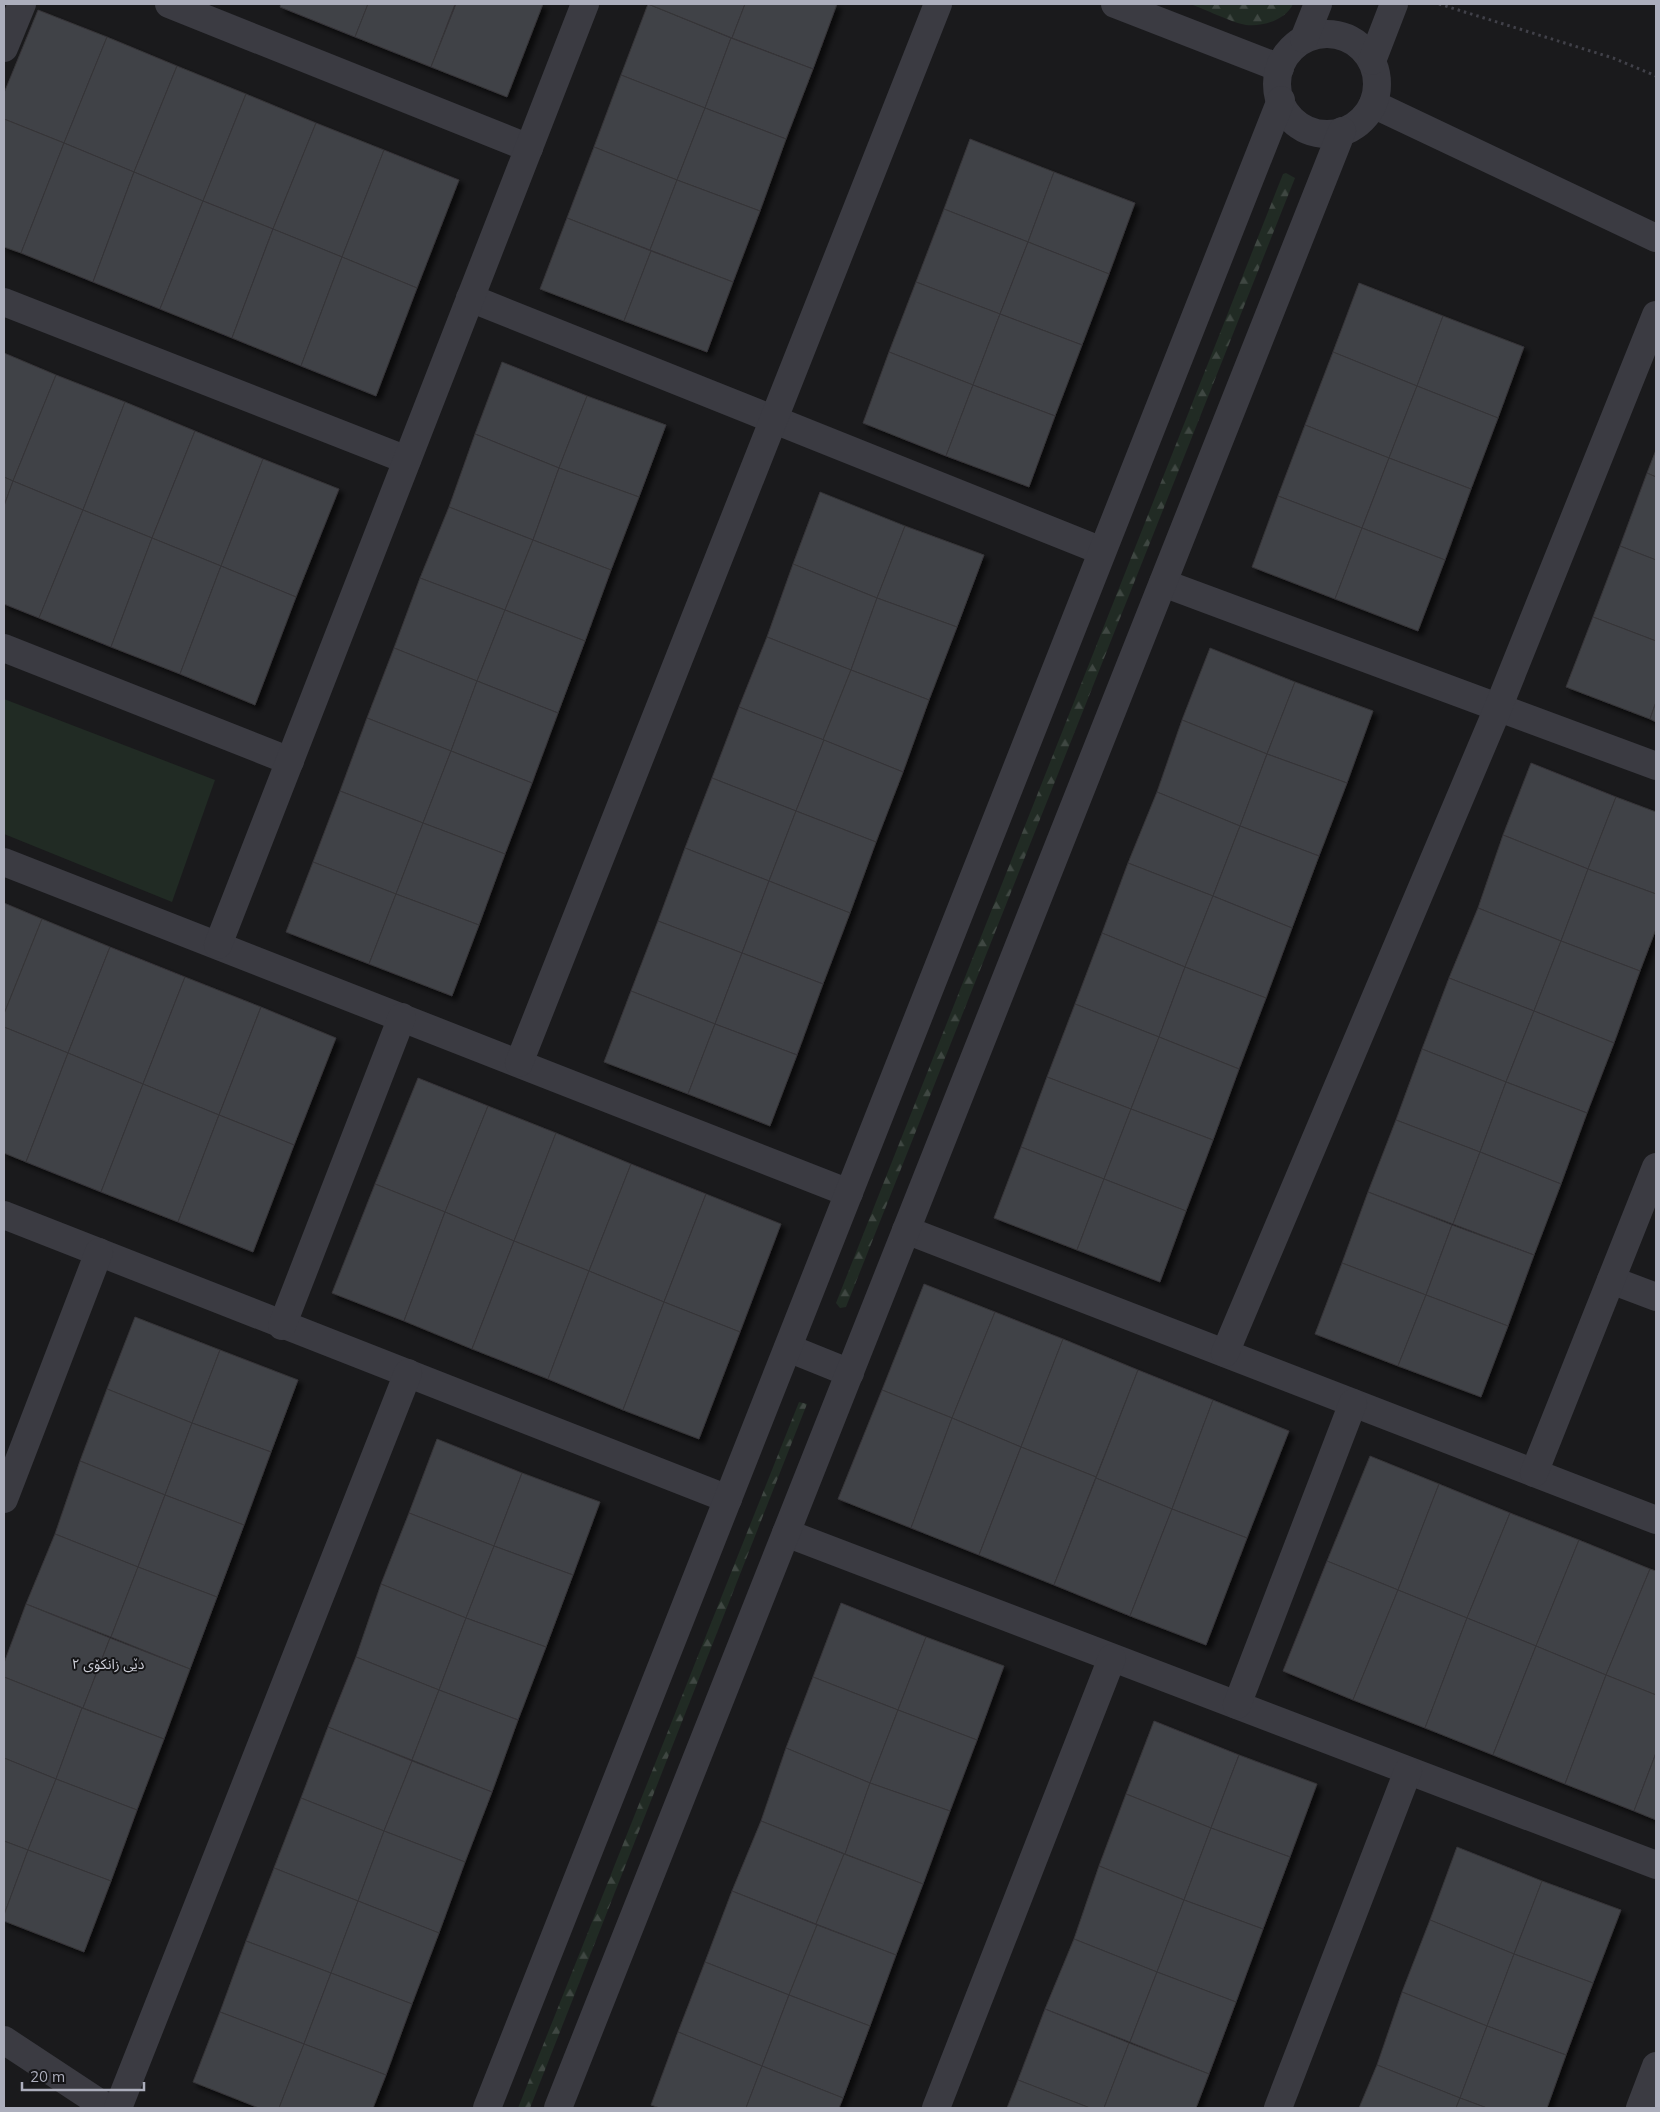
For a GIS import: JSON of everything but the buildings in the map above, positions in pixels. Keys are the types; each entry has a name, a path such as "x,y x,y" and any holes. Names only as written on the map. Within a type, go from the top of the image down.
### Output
{"street":[{"path":"4,48 22,4"},
{"path":"169,4 529,148"},
{"path":"218,945 585,4"},
{"path":"518,1063 938,4"},
{"path":"1115,4 1280,68"},
{"path":"1304,39 1318,4"},
{"path":"1372,61 1394,4"},
{"path":"1321,34 1338,36 1354,42 1372,61 1377,80 1373,104 1363,119 1342,131 1320,133 1305,128 1288,114 1281,100 1278,87 1280,68 1287,54 1304,39 1321,34"},
{"path":"487,2108 1281,100"},
{"path":"1373,104 1656,238"},
{"path":"558,2108 1342,131"},
{"path":"470,298 1102,552"},
{"path":"4,302 407,460"},
{"path":"1225,1353 1498,708 1656,315"},
{"path":"1163,582 1656,766"},
{"path":"4,648 290,761"},
{"path":"4,862 849,1193"},
{"path":"282,1326 402,1017"},
{"path":"1534,1473 1656,1167"},
{"path":"4,1215 282,1326 728,1499"},
{"path":"906,1230 1656,1520"},
{"path":"4,1499 99,1252"},
{"path":"1611,1280 1656,1297"},
{"path":"788,1348 850,1373"},
{"path":"118,2108 408,1374"},
{"path":"1237,1705 1353,1403"},
{"path":"786,1533 1656,1865"},
{"path":"936,2108 1112,1658"},
{"path":"1278,2108 1408,1771"},
{"path":"4,2040 106,2108"},
{"path":"1640,2108 1656,2066"}],"path":[{"path":"1439,4 1613,58 1656,76"}],"green space":[{"path":"1190,4 1293,4 1290,10 1273,21 1259,25 1246,25"},
{"path":"1286,173 1295,178 846,1307 840,1308 836,1303 1283,174"},
{"path":"4,699 215,780 172,902 4,834"},
{"path":"799,1402 807,1404 530,2108 518,2108"}],"district":[{"name":"دێی زانکۆی ٢","path":"108,1664"}]}
